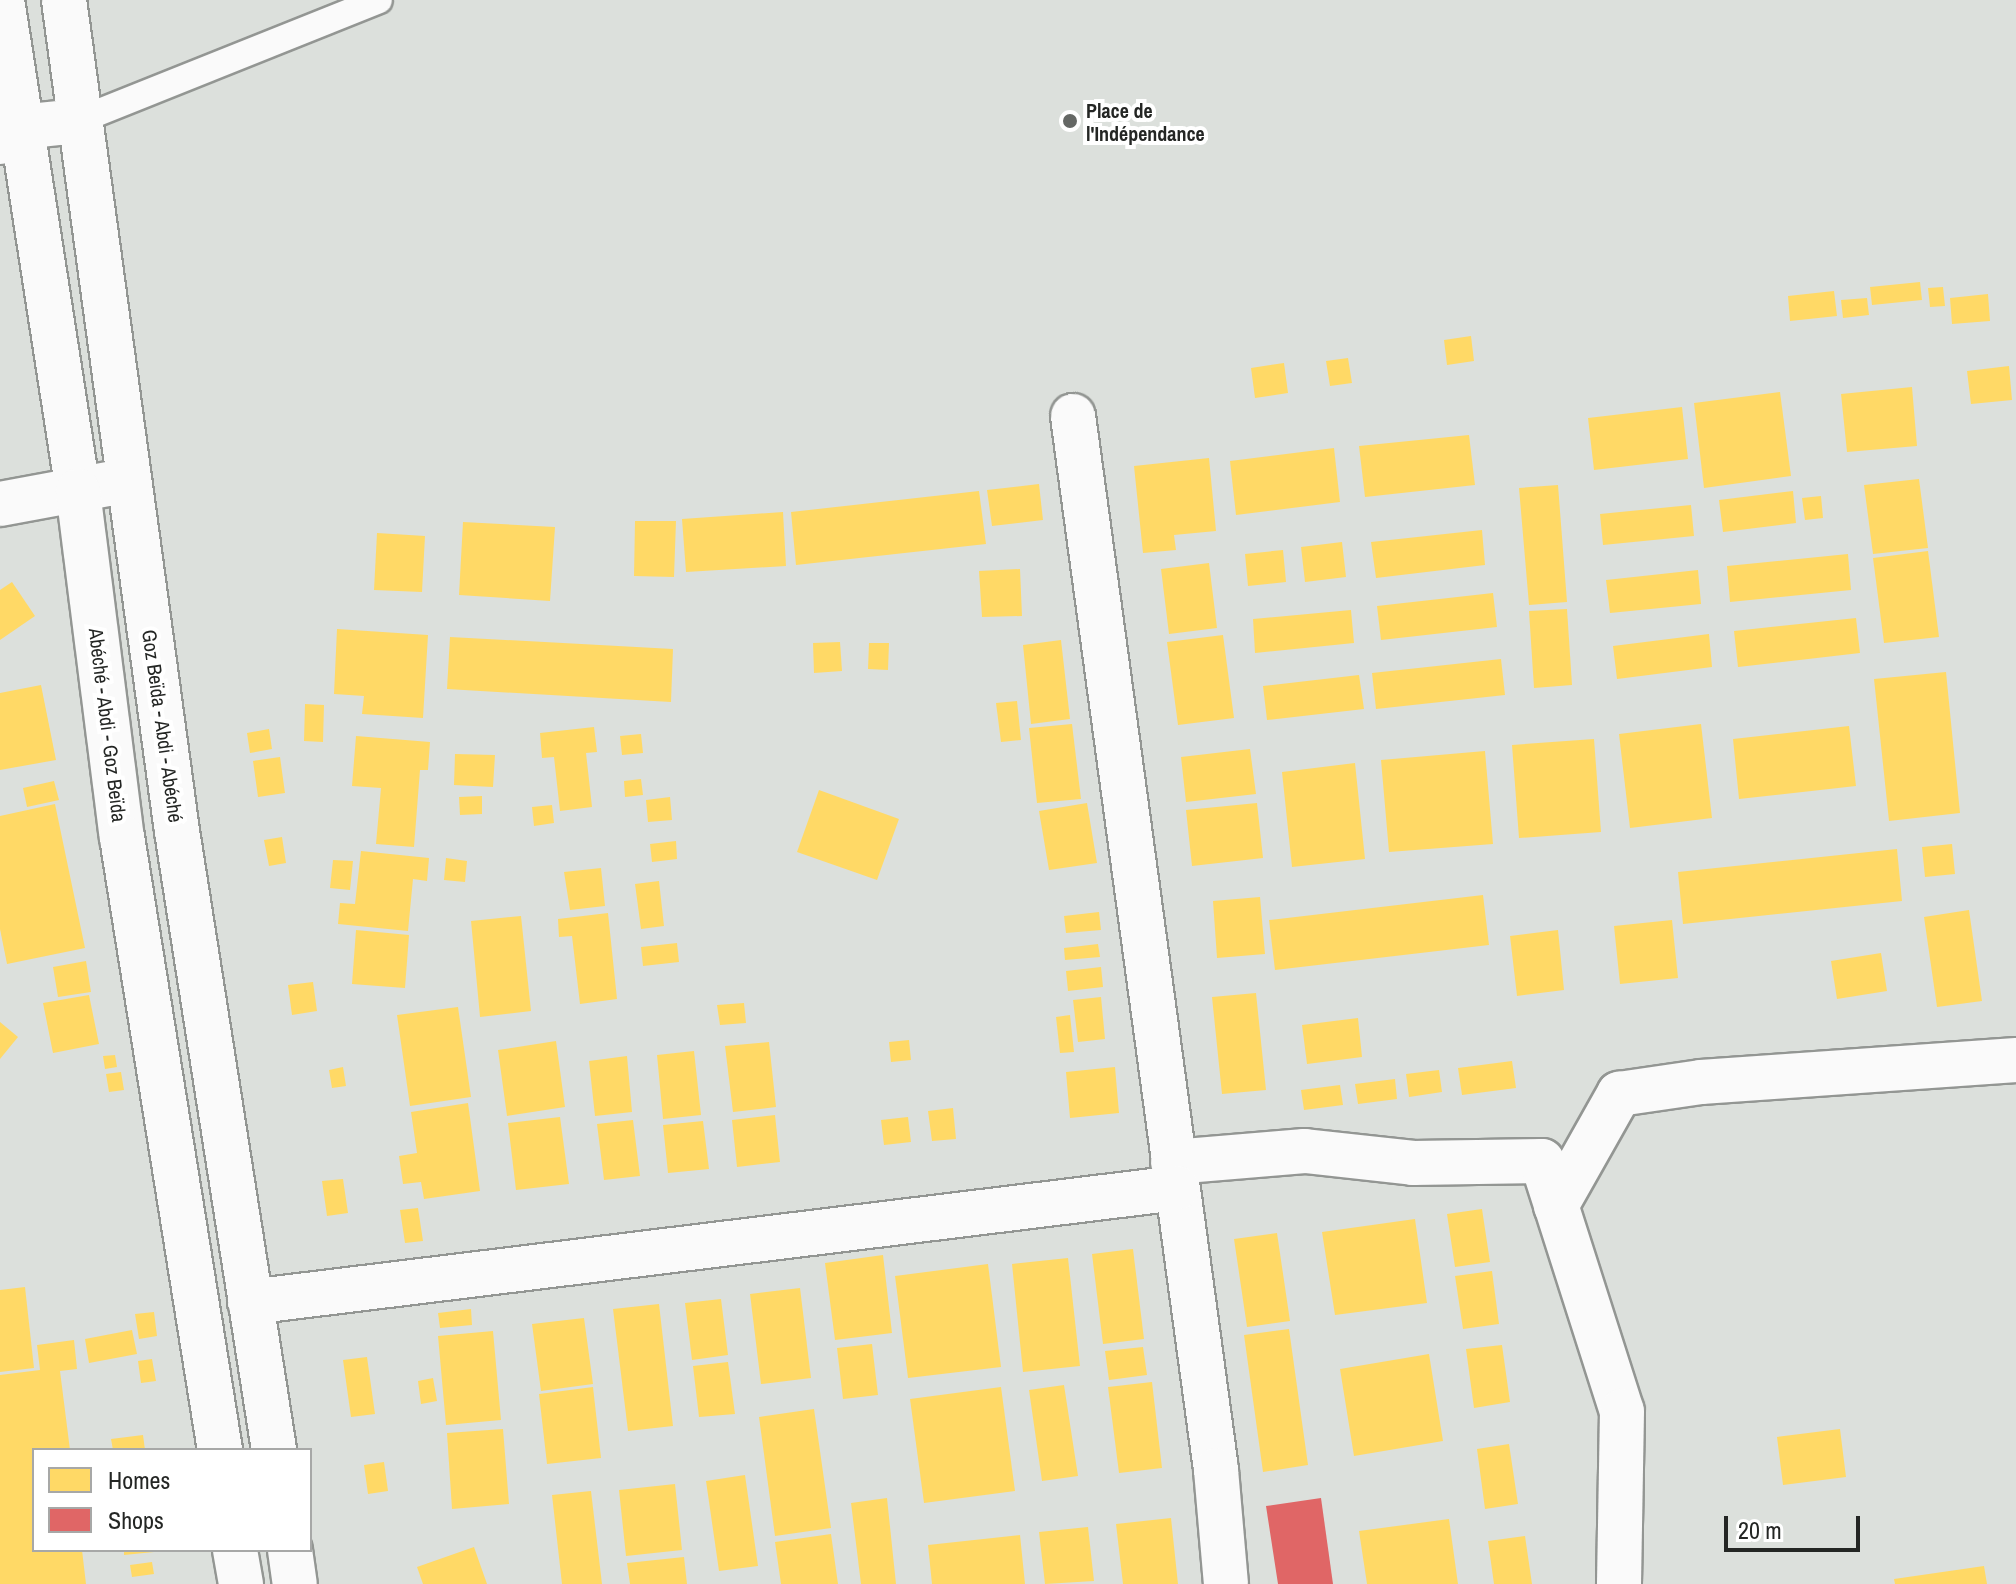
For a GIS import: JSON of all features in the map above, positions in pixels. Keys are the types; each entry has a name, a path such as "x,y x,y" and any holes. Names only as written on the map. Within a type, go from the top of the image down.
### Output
{"street":[{"name":"Abéché - Abdi - Goz Beïda","path":"2,0 10,134 78,491 122,837 220,1448"},
{"name":"Goz Beïda - Abdi - Abéché","path":"64,0 77,121 231,1178 274,1448"},
{"path":"10,134 77,121"},
{"path":"1073,416 1175,1175 1226,1584"},
{"path":"0,504 129,480"},
{"path":"1556,1206 1619,1094 1701,1082 2016,1060"},
{"path":"250,1302 1175,1175 1305,1151 1413,1163 1542,1161 1622,1411 1619,1584"},
{"path":"179,1187 231,1178"},
{"path":"235,1552 241,1584"},
{"path":"290,1552 295,1584"}],"lane":[{"path":"77,121 379,0"}],"building: Homes":[{"path":"1920,282 1922,300 1872,305 1870,287"},
{"path":"1943,287 1945,306 1930,307 1928,288"},
{"path":"1834,291 1837,316 1790,321 1788,296"},
{"path":"1988,294 1990,321 1952,324 1950,298"},
{"path":"1867,298 1869,315 1843,318 1841,300"},
{"path":"1471,336 1474,361 1447,365 1444,340"},
{"path":"1348,358 1352,383 1330,386 1326,361"},
{"path":"1284,363 1288,393 1255,398 1251,368"},
{"path":"2009,366 2012,400 1971,404 1967,371"},
{"path":"1912,387 1917,446 1847,452 1841,394"},
{"path":"1780,392 1791,476 1704,488 1694,403"},
{"path":"1682,407 1688,459 1594,470 1588,418"},
{"path":"1469,435 1475,485 1365,497 1359,446"},
{"path":"1334,448 1340,502 1236,515 1230,461"},
{"path":"1209,458 1216,531 1174,535 1176,550 1143,553 1134,466"},
{"path":"1919,479 1928,548 1873,554 1864,485"},
{"path":"1039,484 1043,520 992,526 987,490"},
{"path":"1558,485 1567,602 1529,605 1519,488"},
{"path":"979,491 986,544 796,565 791,512"},
{"path":"1793,491 1796,523 1723,532 1719,500"},
{"path":"1821,496 1823,518 1805,520 1802,498"},
{"path":"1691,505 1694,536 1603,545 1600,514"},
{"path":"783,512 786,566 686,572 682,519"},
{"path":"635,521 676,521 674,577 634,576"},
{"path":"463,522 555,527 550,601 459,595"},
{"path":"1482,530 1485,565 1376,578 1371,542"},
{"path":"377,533 425,536 422,592 374,590"},
{"path":"1342,542 1346,577 1305,582 1301,547"},
{"path":"1283,550 1286,582 1248,586 1245,554"},
{"path":"1928,551 1939,637 1884,643 1873,558"},
{"path":"1848,554 1851,590 1730,602 1727,566"},
{"path":"1209,563 1217,628 1169,634 1161,569"},
{"path":"1020,569 1022,616 982,617 979,571"},
{"path":"1698,570 1701,604 1610,613 1606,580"},
{"path":"12,582 35,616 0,640 0,590"},
{"path":"1493,593 1497,627 1381,640 1377,606"},
{"path":"1567,609 1572,685 1534,688 1529,611"},
{"path":"1351,610 1354,643 1255,653 1253,619"},
{"path":"1856,618 1860,653 1738,667 1734,631"},
{"path":"337,629 428,635 423,718 362,714 364,696 334,694"},
{"path":"1709,634 1712,667 1617,679 1613,646"},
{"path":"1223,635 1234,718 1178,725 1167,642"},
{"path":"450,637 673,649 671,702 447,689"},
{"path":"1061,640 1070,719 1031,724 1023,645"},
{"path":"840,642 842,671 814,673 813,643"},
{"path":"869,643 889,643 888,670 868,669"},
{"path":"1501,659 1505,695 1376,709 1372,673"},
{"path":"1946,672 1960,813 1889,821 1874,679"},
{"path":"1359,675 1364,709 1267,720 1263,686"},
{"path":"41,685 56,760 0,770 0,693"},
{"path":"1017,701 1021,740 1001,742 996,703"},
{"path":"305,704 324,705 323,742 304,741"},
{"path":"1072,724 1081,799 1037,803 1029,728"},
{"path":"1701,724 1712,818 1630,828 1619,734"},
{"path":"1849,726 1856,786 1739,799 1733,739"},
{"path":"594,727 597,752 586,753 592,807 560,811 554,757 542,758 540,733"},
{"path":"269,729 272,749 250,753 247,733"},
{"path":"641,734 643,753 622,755 620,736"},
{"path":"356,736 430,742 428,770 420,770 414,847 376,844 381,788 352,786"},
{"path":"1594,739 1601,832 1519,838 1512,745"},
{"path":"1250,749 1256,794 1186,802 1181,757"},
{"path":"1485,751 1493,844 1389,852 1381,760"},
{"path":"455,754 495,755 493,787 454,785"},
{"path":"280,757 285,793 258,797 253,761"},
{"path":"1355,763 1365,859 1292,867 1282,772"},
{"path":"641,779 643,795 625,797 624,781"},
{"path":"54,781 59,800 27,807 23,788"},
{"path":"819,790 899,819 877,880 797,852"},
{"path":"482,796 482,814 460,815 459,797"},
{"path":"670,797 672,820 648,822 646,800"},
{"path":"1087,803 1097,863 1049,870 1039,811"},
{"path":"1257,803 1263,858 1192,866 1186,810"},
{"path":"55,804 85,948 7,964 0,929 0,816"},
{"path":"552,805 554,823 534,826 532,807"},
{"path":"282,837 286,863 269,866 264,840"},
{"path":"676,841 677,859 652,862 650,844"},
{"path":"1952,844 1955,874 1925,877 1922,847"},
{"path":"1897,849 1902,901 1683,924 1678,872"},
{"path":"361,851 429,858 427,881 413,879 408,931 338,924 340,903 355,904"},
{"path":"446,858 467,861 465,882 444,880"},
{"path":"333,860 353,861 350,890 330,888"},
{"path":"601,868 605,906 570,910 564,872"},
{"path":"659,881 664,926 641,929 635,884"},
{"path":"1483,895 1489,945 1275,970 1269,920"},
{"path":"1260,897 1265,954 1217,958 1213,901"},
{"path":"1969,910 1982,1001 1937,1007 1924,917"},
{"path":"1099,912 1101,930 1066,933 1064,916"},
{"path":"608,913 617,999 580,1004 572,936 559,937 558,919"},
{"path":"521,916 531,1011 480,1017 471,921"},
{"path":"1672,920 1678,978 1620,984 1614,926"},
{"path":"356,930 409,935 405,988 352,984"},
{"path":"1558,930 1564,990 1517,996 1510,936"},
{"path":"677,943 679,962 643,966 641,947"},
{"path":"1098,944 1100,957 1065,960 1064,948"},
{"path":"1881,953 1887,991 1837,999 1831,961"},
{"path":"86,961 91,992 58,997 53,967"},
{"path":"1101,967 1103,987 1068,991 1066,971"},
{"path":"313,982 317,1011 292,1015 288,985"},
{"path":"1256,993 1266,1090 1222,1094 1212,997"},
{"path":"89,995 99,1044 53,1053 43,1003"},
{"path":"1101,997 1105,1039 1078,1042 1073,1000"},
{"path":"744,1003 746,1023 720,1025 717,1005"},
{"path":"458,1007 471,1097 410,1106 397,1015"},
{"path":"1070,1015 1074,1052 1060,1053 1056,1017"},
{"path":"1358,1018 1362,1057 1307,1064 1302,1025"},
{"path":"0,1022 18,1037 0,1059"},
{"path":"909,1040 911,1060 891,1062 889,1042"},
{"path":"556,1041 565,1107 507,1116 498,1050"},
{"path":"769,1042 776,1107 733,1112 725,1046"},
{"path":"694,1051 701,1115 663,1119 657,1055"},
{"path":"115,1055 117,1067 105,1069 103,1056"},
{"path":"627,1056 632,1112 595,1116 589,1061"},
{"path":"1512,1061 1516,1088 1462,1095 1458,1068"},
{"path":"343,1067 346,1086 332,1088 329,1070"},
{"path":"1115,1067 1119,1113 1070,1118 1066,1072"},
{"path":"1439,1070 1442,1092 1409,1097 1406,1074"},
{"path":"121,1072 124,1090 109,1092 106,1074"},
{"path":"1395,1079 1397,1099 1358,1104 1355,1084"},
{"path":"1340,1085 1343,1105 1304,1110 1301,1090"},
{"path":"468,1103 480,1191 424,1199 421,1182 403,1184 399,1156 417,1153 411,1112"},
{"path":"953,1108 956,1139 932,1141 928,1111"},
{"path":"775,1115 780,1162 737,1167 732,1120"},
{"path":"560,1117 569,1184 516,1190 508,1123"},
{"path":"908,1117 911,1142 884,1145 881,1120"},
{"path":"633,1120 640,1176 604,1180 597,1124"},
{"path":"703,1121 709,1169 668,1173 663,1125"},
{"path":"343,1179 348,1213 327,1216 322,1181"},
{"path":"418,1208 423,1241 405,1243 400,1210"},
{"path":"1482,1209 1490,1262 1455,1267 1447,1214"},
{"path":"1415,1219 1427,1303 1335,1315 1322,1232"},
{"path":"1277,1233 1290,1321 1247,1327 1234,1239"},
{"path":"1133,1249 1144,1339 1103,1344 1092,1254"},
{"path":"883,1255 892,1333 835,1340 825,1263"},
{"path":"1068,1258 1080,1366 1023,1372 1012,1264"},
{"path":"988,1264 1001,1367 908,1378 895,1276"},
{"path":"1492,1271 1499,1324 1463,1329 1455,1276"},
{"path":"25,1287 34,1368 0,1372 0,1290"},
{"path":"800,1288 811,1378 761,1384 750,1294"},
{"path":"721,1299 728,1355 692,1360 685,1303"},
{"path":"659,1304 673,1426 628,1431 613,1309"},
{"path":"471,1309 472,1325 440,1328 438,1313"},
{"path":"154,1312 157,1336 139,1339 135,1314"},
{"path":"584,1318 593,1384 541,1391 532,1324"},
{"path":"1289,1329 1308,1465 1263,1472 1244,1335"},
{"path":"132,1330 137,1354 89,1363 85,1339"},
{"path":"493,1331 501,1420 446,1425 438,1336"},
{"path":"74,1340 77,1369 60,1371 70,1448 32,1448 32,1552 82,1552 86,1584 0,1584 0,1375 40,1370 37,1345"},
{"path":"872,1344 878,1395 843,1399 837,1348"},
{"path":"1502,1345 1510,1402 1474,1408 1466,1349"},
{"path":"1143,1347 1147,1375 1109,1380 1105,1351"},
{"path":"1429,1354 1443,1441 1354,1456 1340,1369"},
{"path":"367,1357 375,1414 351,1417 343,1360"},
{"path":"152,1359 156,1381 141,1383 138,1361"},
{"path":"728,1362 735,1414 699,1417 693,1366"},
{"path":"433,1378 437,1401 421,1404 418,1381"},
{"path":"1152,1382 1162,1468 1119,1473 1108,1387"},
{"path":"1064,1385 1078,1476 1042,1481 1029,1390"},
{"path":"593,1387 601,1458 547,1464 539,1394"},
{"path":"1001,1387 1015,1491 924,1503 910,1399"},
{"path":"814,1409 831,1528 775,1536 759,1417"},
{"path":"503,1429 509,1504 452,1509 447,1433"},
{"path":"1840,1429 1846,1477 1783,1485 1777,1437"},
{"path":"143,1435 145,1448 113,1448 111,1439"},
{"path":"1509,1444 1518,1504 1485,1509 1477,1449"},
{"path":"384,1462 388,1491 368,1494 364,1465"},
{"path":"745,1475 758,1566 719,1571 706,1481"},
{"path":"675,1484 682,1550 626,1556 619,1490"},
{"path":"591,1491 602,1584 562,1584 552,1495"},
{"path":"887,1498 896,1584 861,1584 851,1503"},
{"path":"1171,1518 1178,1584 1123,1584 1116,1524"},
{"path":"1449,1519 1458,1584 1367,1584 1359,1531"},
{"path":"1088,1527 1094,1581 1045,1584 1039,1532"},
{"path":"831,1534 838,1584 781,1584 775,1542"},
{"path":"1020,1535 1025,1584 932,1584 928,1545"},
{"path":"1525,1536 1532,1584 1494,1584 1488,1541"},
{"path":"474,1547 487,1584 423,1584 417,1567"},
{"path":"124,1552 154,1552 124,1555"},
{"path":"684,1557 687,1584 630,1584 627,1563"},
{"path":"152,1562 154,1574 132,1577 130,1565"},
{"path":"1984,1566 1987,1584 1895,1584 1894,1579"}],"building: Shops":[{"path":"1321,1498 1333,1584 1278,1584 1266,1506"}],"place":[{"name":"Place de l'Indépendance","path":"1070,121"}]}
